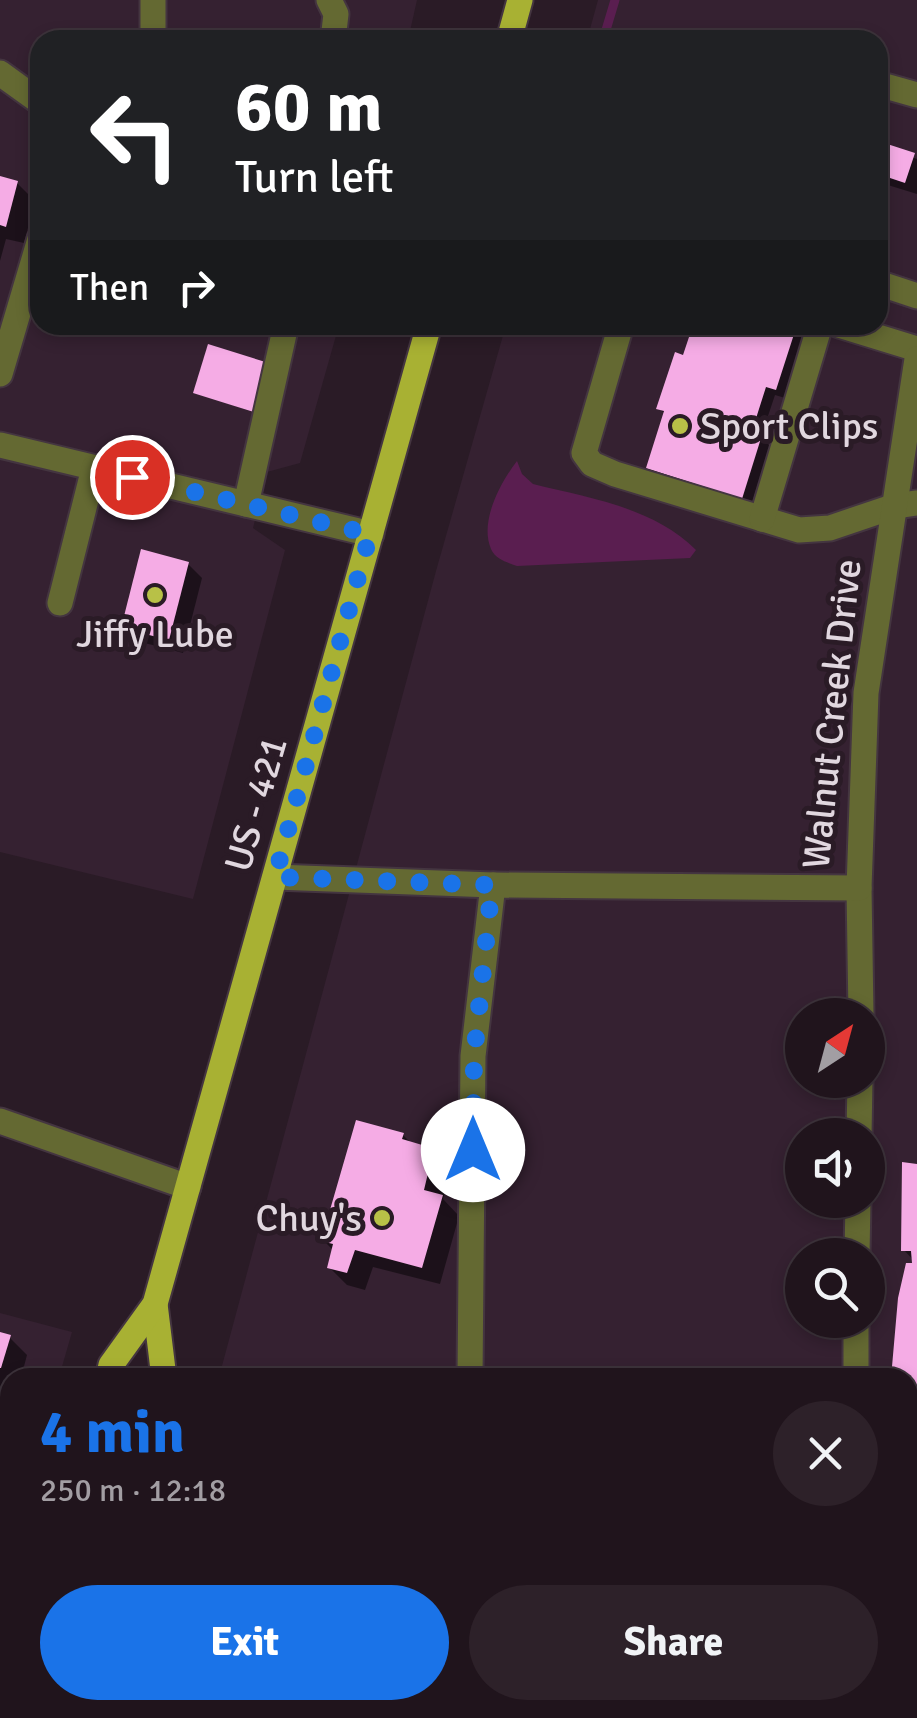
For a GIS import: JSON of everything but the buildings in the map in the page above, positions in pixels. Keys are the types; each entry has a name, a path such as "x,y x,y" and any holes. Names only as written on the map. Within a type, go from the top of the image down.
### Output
{"main road":[{"path":"511,30 520,0"},
{"name":"US - 421","path":"110,1368 155,1304 426,335"},
{"name":"US - 421","path":"155,1304 163,1368"}],"street":[{"path":"153,0 153,30"},
{"path":"329,0 336,14 334,30"},
{"path":"0,73 30,95"},
{"path":"888,87 917,95"},
{"path":"0,374 30,273"},
{"path":"888,286 917,296"},
{"path":"246,504 284,335"},
{"path":"619,335 584,453 592,464 799,530 830,528 906,504"},
{"path":"762,519 817,335"},
{"path":"871,335 917,349"},
{"name":"Walnut Creek Drive","path":"275,877 492,885 859,888 866,693 906,504 917,359"},
{"path":"0,445 370,534"},
{"path":"60,603 94,468"},
{"path":"470,1368 474,1056 492,885"},
{"path":"859,888 862,998"},
{"path":"0,1121 188,1186"},
{"path":"856,1338 856,1368"}],"shaded area":[{"path":"0,0 417,0 410,30 30,30 30,335 336,335 300,463 267,472 253,528 285,550 193,899 0,852"},
{"path":"598,0 917,0 917,1368 221,1368 503,335 888,335 888,30 590,30"},
{"path":"517,461 522,474 533,484 640,514 679,535 696,550 690,558 517,566 502,560 491,549 488,526 499,491"},
{"path":"0,1313 72,1332 62,1368 0,1368"}],"waterway":[{"path":"606,30 615,0"}],"place":[{"name":"Sport Clips","path":"680,426"},
{"name":"Jiffy Lube","path":"155,595"},
{"name":"Chuy's","path":"382,1218"}],"route":[{"path":"132,477 370,534 275,877 492,885 474,1056 473,1150"}]}
